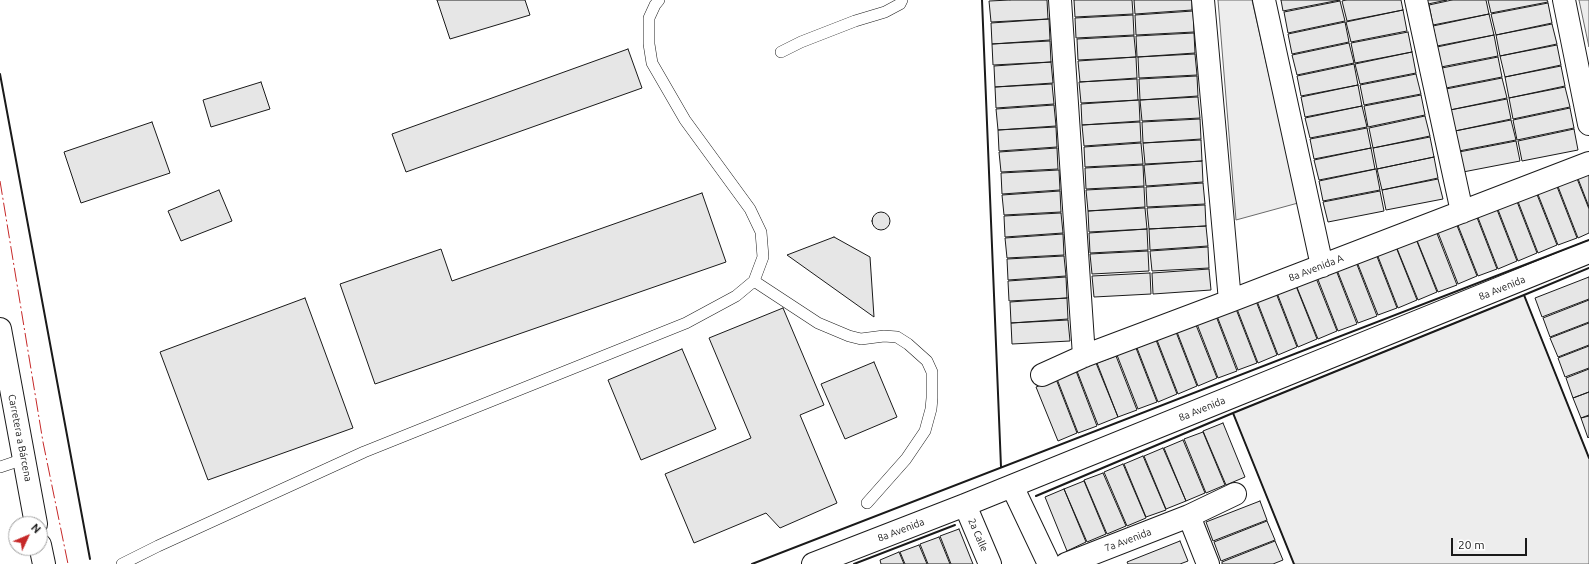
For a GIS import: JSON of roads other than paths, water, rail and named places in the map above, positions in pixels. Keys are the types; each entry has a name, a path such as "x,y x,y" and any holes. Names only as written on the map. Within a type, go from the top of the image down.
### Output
{"street":[{"path":"1060,0 1084,356"},
{"path":"1203,0 1230,302"},
{"path":"1264,0 1322,266"},
{"path":"1416,0 1462,212"},
{"path":"1564,0 1589,124"},
{"name":"8a Avenida A","path":"1042,375 1084,356 1230,302 1589,163"},
{"name":"8a Avenida","path":"813,564 965,505 1589,252"},
{"name":"Carretera a Bárcena","path":"0,329 35,516"},
{"path":"1012,486 1049,564"},
{"name":"7a Avenida","path":"1066,564 1190,516 1235,494"},
{"name":"2a Calle","path":"965,505 990,564"},
{"path":"1190,516 1208,564"}],"lane":[{"path":"122,564 158,546 364,452 686,323 736,296 754,281 763,257 761,232 750,209 685,120 652,63 649,44 649,18 655,4 660,0"},
{"path":"782,52 801,42 855,21 885,12 900,4 902,0"},
{"path":"754,281 818,323 849,336 861,339 884,336 897,337 908,344 927,361 932,372 932,398 931,409 925,431 906,459 867,503"},
{"path":"0,468 24,459"}]}
